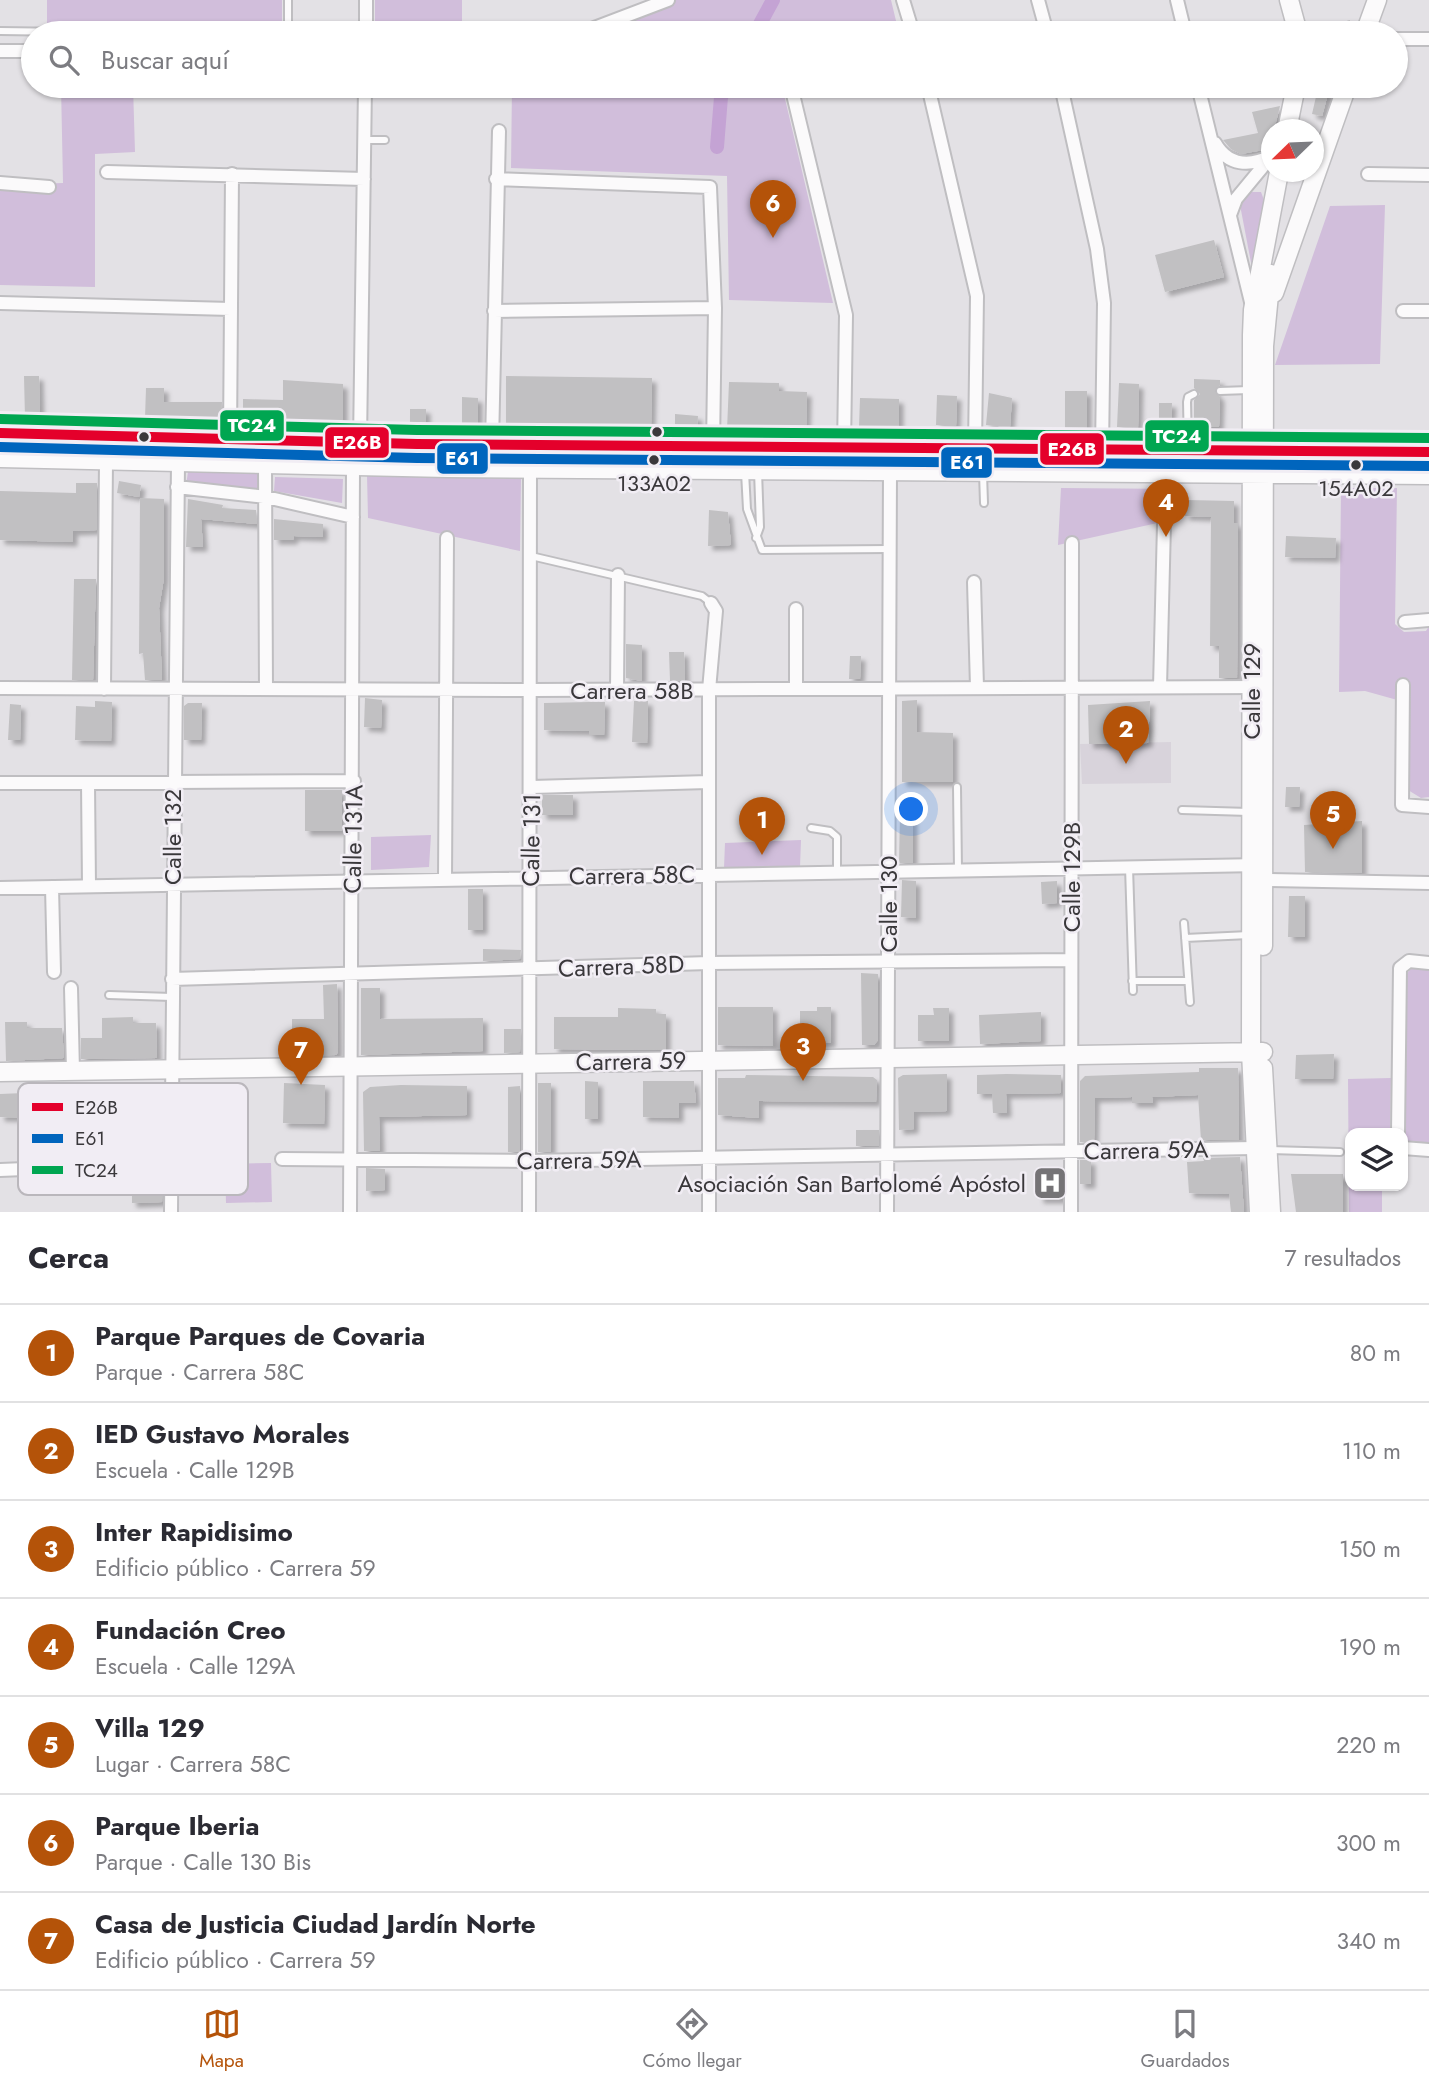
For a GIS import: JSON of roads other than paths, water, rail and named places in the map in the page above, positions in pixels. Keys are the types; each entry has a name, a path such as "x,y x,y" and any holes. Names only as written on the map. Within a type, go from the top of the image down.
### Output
{"main road":[{"path":"1289,0 1295,21"},
{"path":"1301,0 1307,21"},
{"path":"1369,21 1377,0"},
{"path":"1292,119 1295,98"},
{"path":"1295,119 1303,98"},
{"path":"1259,313 1342,98"},
{"name":"Calle 129","path":"1256,451 1251,390 1278,182"},
{"name":"Calle 129","path":"1257,1052 1259,870 1256,451 1259,313 1290,182"},
{"path":"0,433 492,444 1429,452"},
{"path":"0,458 353,467 1429,475"},
{"name":"Calle 129","path":"1258,687 1251,812 1259,870 1251,935 1261,1149 1259,1212"},
{"name":"Carrera 59","path":"0,1072 1257,1052"},
{"name":"Calle 129","path":"1261,1149 1271,1212"}],"street":[{"path":"366,0 366,21"},
{"path":"613,21 668,0"},
{"path":"903,0 909,21"},
{"path":"1038,0 1044,21"},
{"path":"1177,0 1182,21"},
{"path":"1408,39 1429,39"},
{"path":"0,51 21,51"},
{"path":"360,442 365,98"},
{"path":"795,98 846,315 844,447"},
{"path":"931,98 977,296 975,447"},
{"path":"1063,98 1097,249 1104,303 1102,450"},
{"path":"1201,98 1230,216 1259,313"},
{"path":"492,444 495,179 499,131"},
{"path":"1209,133 1218,148 1233,162 1254,163 1261,160"},
{"path":"1230,216 1236,199 1261,169"},
{"path":"107,172 364,179"},
{"path":"230,439 232,174"},
{"path":"1368,174 1429,176"},
{"path":"495,179 710,187 715,308 713,446"},
{"path":"0,183 49,187"},
{"path":"0,303 231,309"},
{"path":"494,311 715,308"},
{"path":"1403,311 1429,311"},
{"path":"104,689 106,461"},
{"name":"Calle 132","path":"171,1083 173,689 178,463"},
{"path":"265,465 266,689"},
{"name":"Calle 131A","path":"350,1212 354,781 353,467"},
{"name":"Calle 131","path":"529,1212 532,786 530,469"},
{"name":"Calle 130","path":"887,1212 890,471"},
{"path":"177,487 266,497 353,517"},
{"path":"1160,687 1164,524"},
{"path":"445,879 447,538"},
{"name":"Calle 129B","path":"1071,1212 1072,543"},
{"path":"617,690 618,575"},
{"path":"974,582 977,687"},
{"path":"709,1212 709,690 716,611 711,603"},
{"path":"796,609 796,689"},
{"path":"1405,622 1429,620"},
{"path":"1403,685 1402,805 1429,807"},
{"name":"Carrera 58B","path":"0,688 709,690 1258,687"},
{"path":"0,783 354,781"},
{"path":"532,786 708,782"},
{"path":"88,783 89,886"},
{"name":"Carrera 58C","path":"0,888 1129,867 1259,870 1429,883"},
{"path":"52,887 54,972"},
{"name":"Carrera 58D","path":"172,979 709,962 1071,960"},
{"path":"1398,1128 1400,968 1409,961 1429,963"},
{"path":"71,988 73,1071"},
{"path":"1408,1148 1429,1150"},
{"name":"Carrera 59A","path":"282,1159 528,1161 1261,1149"},
{"path":"0,1170 18,1169"}],"lane":[{"path":"288,0 288,21"},
{"path":"0,31 21,31"},
{"path":"364,140 385,140"},
{"path":"1220,391 1251,390"},
{"path":"1188,451 1187,402 1188,397 1194,394"},
{"path":"752,470 747,509 762,550 889,549"},
{"path":"752,470 760,518 756,538"},
{"path":"983,471 984,503"},
{"path":"531,556 702,596 711,603"},
{"path":"957,788 958,872"},
{"path":"1182,810 1251,812"},
{"path":"811,828 830,831 837,838 837,873"},
{"path":"1129,867 1133,990"},
{"path":"1184,923 1190,1002"},
{"path":"1185,938 1251,935"},
{"path":"1132,981 1188,982"},
{"path":"109,995 172,997"},
{"path":"1261,1149 1340,1152"}],"waterway":[{"path":"762,21 773,0"},
{"path":"717,147 721,98"}],"place":[{"name":"Parque Iberia","path":"773,238"},
{"name":"133A02","path":"654,460"},
{"name":"154A02","path":"1356,465"},
{"name":"Fundación Creo","path":"1166,537"},
{"name":"IED Gustavo Morales","path":"1126,764"},
{"name":"Villa 129","path":"1333,849"},
{"name":"Parque Parques de Covaria","path":"762,855"},
{"name":"Inter Rapidisimo","path":"803,1081"},
{"name":"Casa de Justicia Ciudad Jardín Norte","path":"301,1085"},
{"name":"Asociación San Bartolomé Apóstol","path":"1050,1183"}]}
